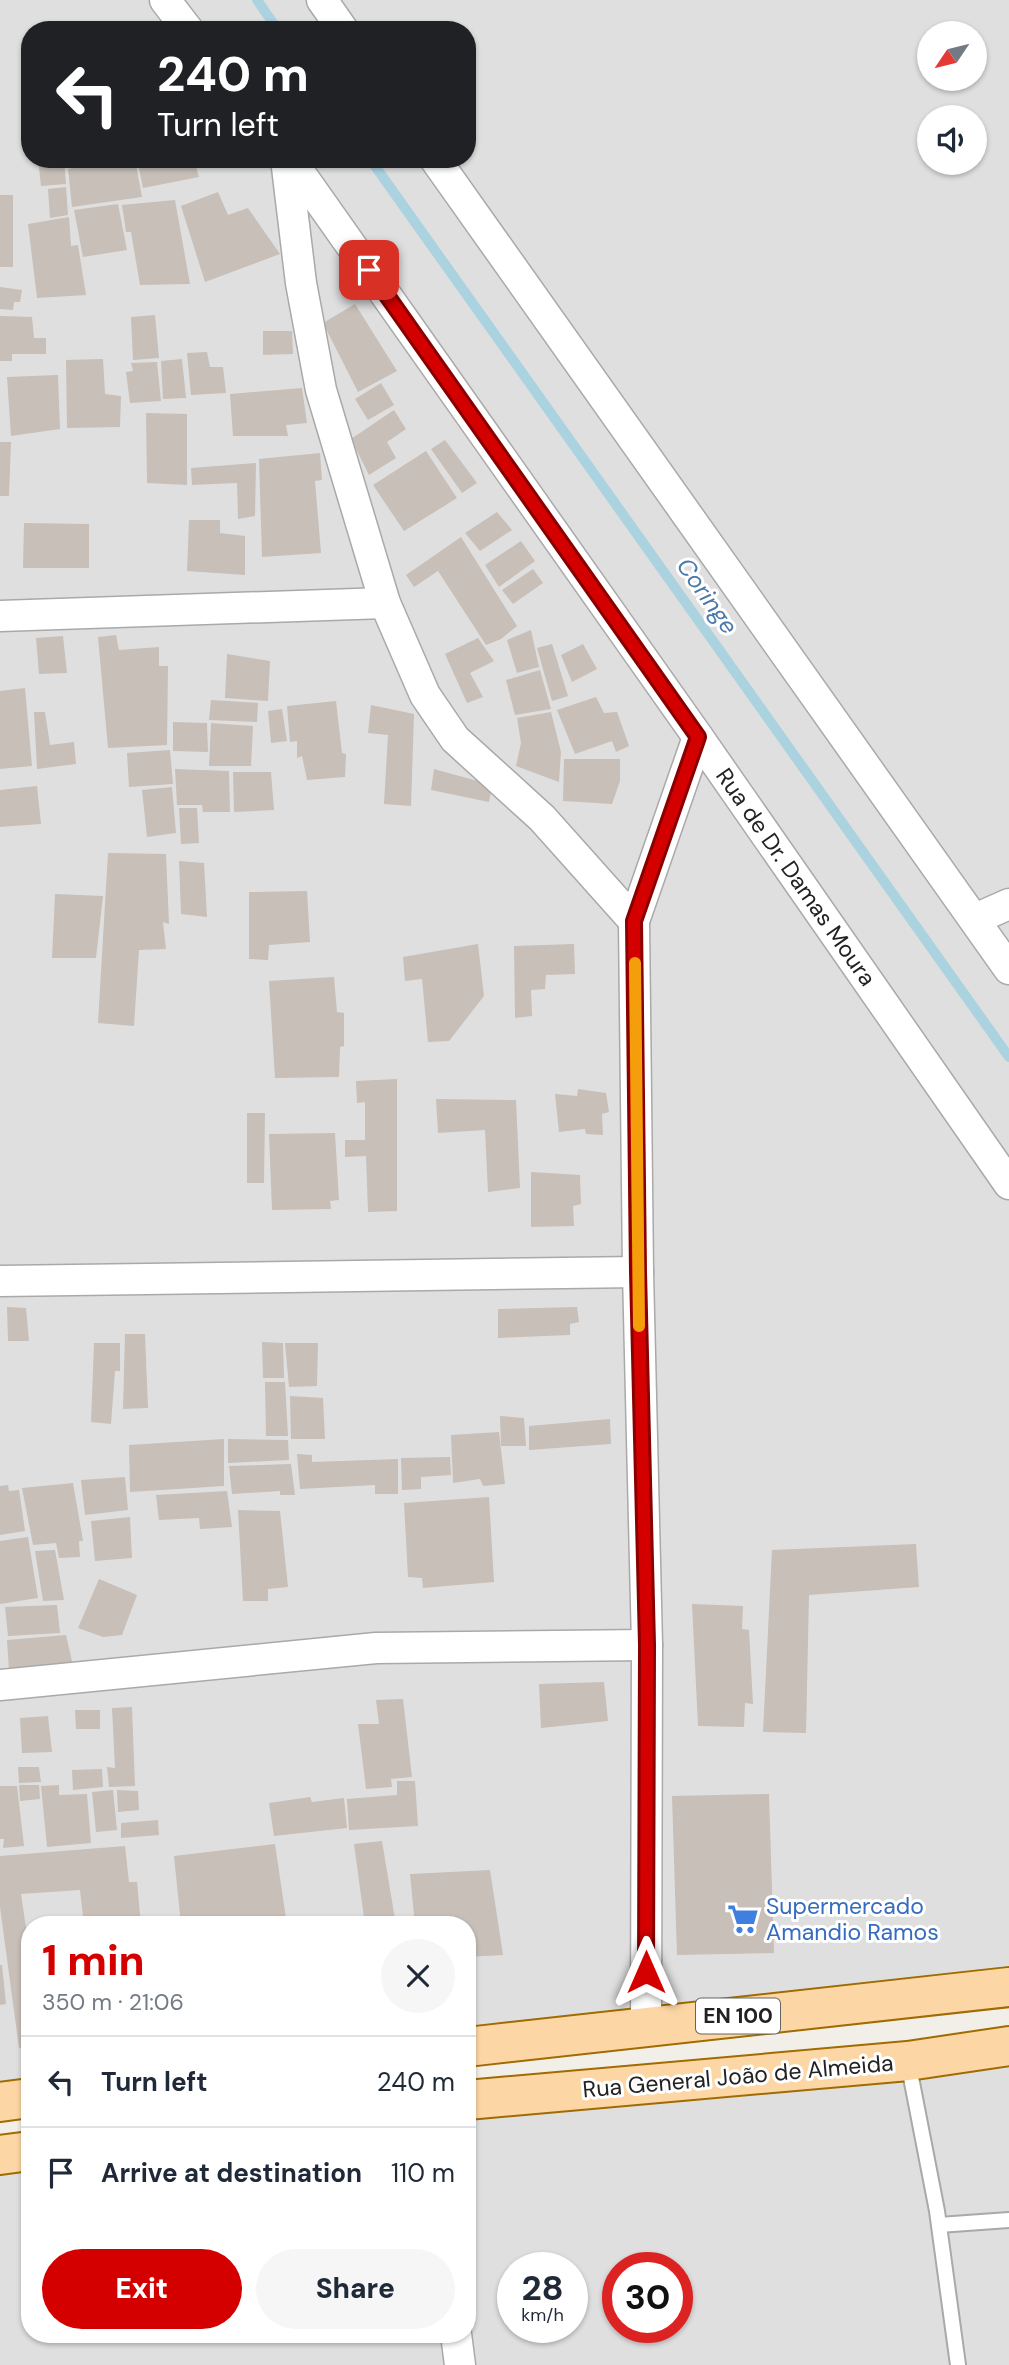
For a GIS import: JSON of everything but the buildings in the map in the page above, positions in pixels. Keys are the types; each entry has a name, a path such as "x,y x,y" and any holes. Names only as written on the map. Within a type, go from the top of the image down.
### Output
{"main road":[{"name":"EN 100","path":"476,2046 1009,1987"},
{"name":"Rua General João de Almeida","path":"476,2098 908,2061 1009,2046"},
{"path":"0,2102 21,2099"},
{"path":"0,2155 21,2152"}],"street":[{"path":"165,0 181,21"},
{"path":"322,0 337,21"},
{"path":"289,168 301,283 321,390 385,603 425,695 455,739 542,818 634,921"},
{"name":"Rua de Dr. Damas Moura","path":"294,168 698,737 1009,1184"},
{"path":"441,168 1009,969"},
{"path":"0,616 385,603"},
{"path":"646,2026 647,1645 638,1272 634,921 698,737"},
{"path":"975,919 1009,904"},
{"path":"0,1281 638,1272"},
{"path":"0,1685 376,1648 647,1645"},
{"path":"457,2343 460,2365"}],"lane":[{"path":"908,2061 939,2225 958,2365"},
{"path":"939,2225 1009,2220"}],"shaded area":[{"path":"0,0 1009,0 1009,1987 476,2046 476,1916 21,1916 21,2099 0,2102"},
{"path":"1009,2035 1009,2365 0,2365 0,2156 21,2154 21,2343 476,2343 476,2099"}],"waterway":[{"name":"Coringe","path":"257,0 272,21"},
{"name":"Coringe","path":"376,168 1009,1057"}],"slow traffic":[{"path":"635,963 639,1326"}],"place":[{"name":"Supermercado Amandio Ramos","path":"743,1919"}],"route":[{"path":"369,270 698,737 634,921 638,1272 647,1645 646,1972"}]}
